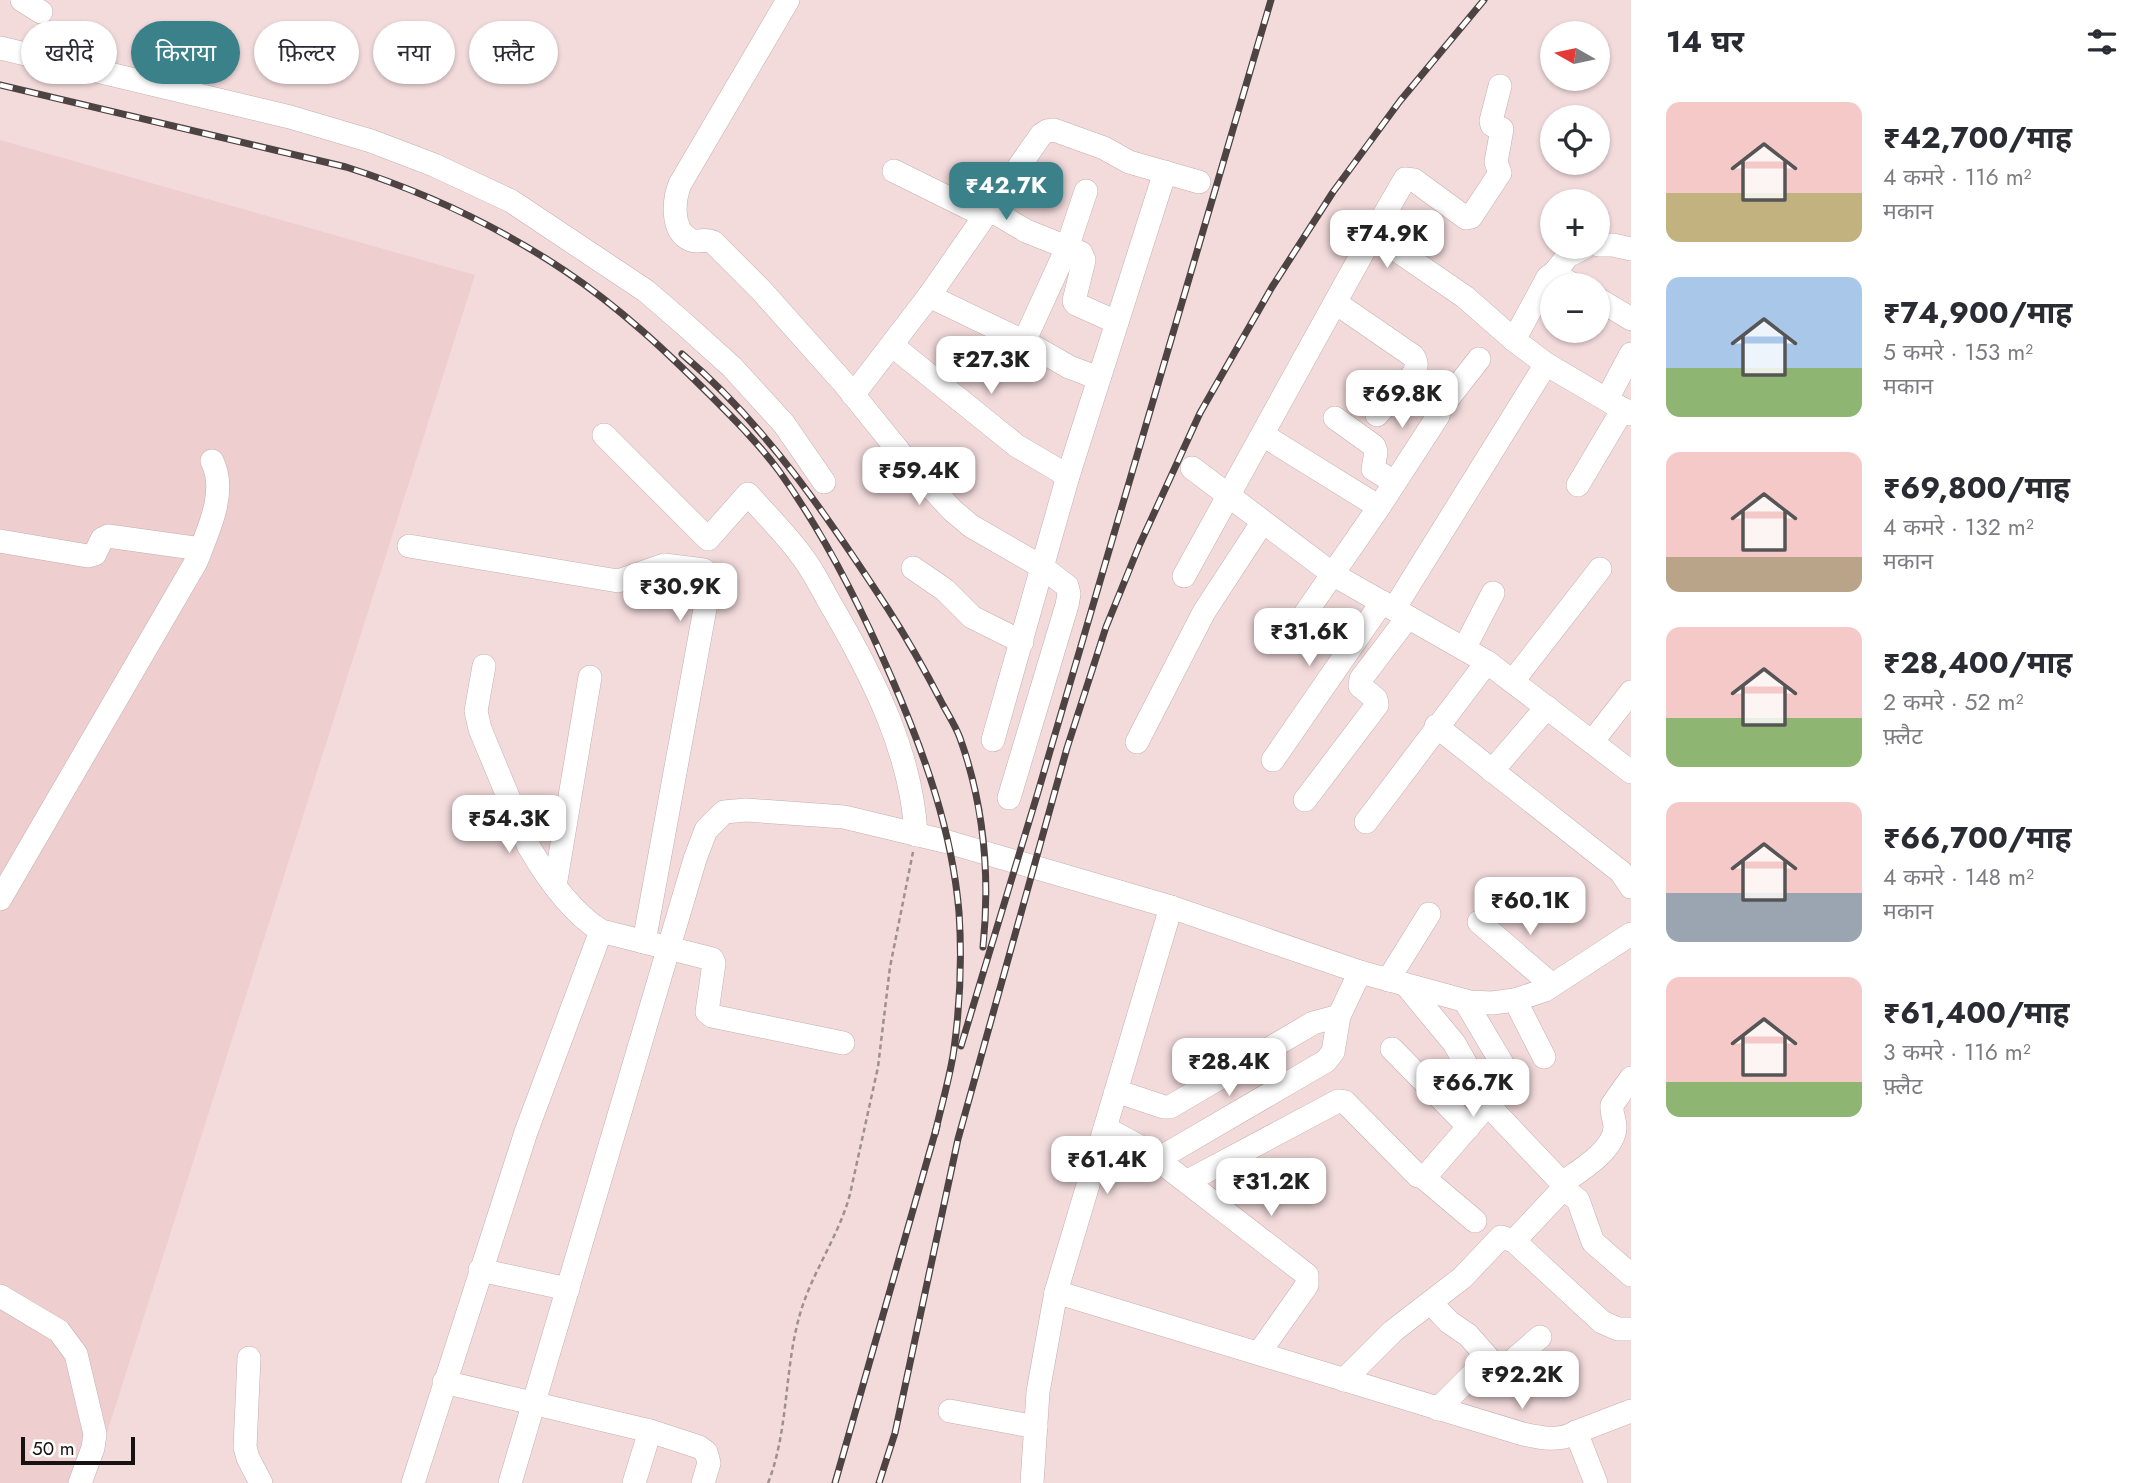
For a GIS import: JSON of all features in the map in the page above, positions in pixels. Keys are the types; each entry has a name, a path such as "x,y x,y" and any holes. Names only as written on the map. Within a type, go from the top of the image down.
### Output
{"street":[{"path":"788,0 680,184 674,204 683,232 694,241 713,242 761,290 952,510 971,526 1067,586 1069,594 1009,798"},
{"path":"0,48 290,117 371,141 434,165 511,201 646,291 682,322 732,367 784,424 824,482"},
{"path":"1184,576 1405,179 1414,180 1466,218 1471,217 1500,173 1496,162 1502,129 1492,125 1491,121 1500,86"},
{"path":"853,395 893,346 1041,135 1047,131 1104,148 1129,163 1199,181"},
{"path":"894,171 1083,256 1073,301 1116,322"},
{"path":"993,740 1068,476 1165,172"},
{"path":"1024,342 1067,247 1086,191"},
{"path":"1373,233 1465,297 1546,364 1620,407"},
{"path":"1610,245 1631,249"},
{"path":"1554,273 1566,259"},
{"path":"1514,340 1540,292"},
{"path":"929,296 1069,367 1098,377"},
{"path":"1336,303 1413,356 1417,365 1415,386 1440,409"},
{"path":"1610,306 1631,319"},
{"path":"893,346 1017,446 1068,476"},
{"path":"1578,485 1620,407 1631,354"},
{"path":"1298,624 1379,507 1440,409 1479,359"},
{"path":"1305,800 1377,705 1376,699 1360,686 1360,682 1395,609 1546,364"},
{"path":"1377,415 1415,372"},
{"path":"1335,418 1374,446 1376,452 1373,468 1394,482"},
{"path":"604,435 708,539 748,495 806,561 849,636 891,722 909,783 916,835"},
{"path":"1263,435 1379,507"},
{"path":"0,899 188,577 201,549 217,494 218,481 212,461"},
{"path":"1192,468 1334,575 1487,662 1631,771"},
{"path":"1137,742 1204,612 1262,523"},
{"path":"0,541 91,556 95,554 102,539 108,536 201,549"},
{"path":"409,547 618,581 664,565 704,570 711,576 644,942"},
{"path":"913,568 945,590 972,617 1022,642"},
{"path":"1513,681 1600,569"},
{"path":"1464,649 1493,593"},
{"path":"1273,760 1395,609"},
{"path":"1366,822 1487,662"},
{"path":"484,666 476,711 480,730 529,847 555,886 592,925 601,931 712,959 714,963 707,1004 707,1012 712,1016 843,1043"},
{"path":"555,886 590,677"},
{"path":"1591,742 1631,692"},
{"path":"1492,771 1547,707"},
{"path":"1436,726 1621,872 1631,887"},
{"path":"510,1483 695,859 706,830 724,812 746,810 844,817 948,842 1171,907 1360,972 1465,1001 1492,1003 1515,1000 1552,985 1631,934"},
{"path":"1032,1483 1044,1351 1056,1292 1171,907"},
{"path":"1397,983 1429,914"},
{"path":"1479,922 1552,985"},
{"path":"413,1483 548,1066 601,931"},
{"path":"1158,1159 1326,1061 1333,1052 1339,1016 1360,972"},
{"path":"1397,983 1454,1043 1489,1104 1578,1200 1593,1242 1631,1275"},
{"path":"1515,1000 1544,1056"},
{"path":"1465,1001 1512,1080"},
{"path":"1116,1091 1170,1107 1313,1023 1339,1016"},
{"path":"1392,1049 1469,1127"},
{"path":"1514,1241 1563,1186 1595,1160 1615,1127 1612,1105 1631,1078"},
{"path":"1188,1181 1338,1101 1345,1102 1418,1176 1423,1177 1475,1221"},
{"path":"1423,1177 1489,1104"},
{"path":"1105,1128 1158,1159 1307,1275 1307,1285 1259,1353"},
{"path":"1344,1380 1393,1331 1462,1278 1501,1237 1514,1241 1602,1322 1618,1329 1631,1329"},
{"path":"480,1270 568,1289"},
{"path":"1056,1292 1541,1438 1568,1437 1631,1411"},
{"path":"0,1296 59,1332 76,1353 95,1434 93,1448 80,1483"},
{"path":"1431,1303 1468,1335 1499,1368 1504,1368 1540,1337"},
{"path":"249,1358 245,1447 261,1483"},
{"path":"1438,1409 1485,1362 1491,1361"},
{"path":"444,1382 650,1431 699,1447 706,1452 709,1463 703,1483"},
{"path":"950,1411 1036,1427"},
{"path":"634,1483 650,1431"},
{"path":"1576,1432 1596,1483"}],"path":[{"path":"768,1483 776,1461 792,1347 800,1312 844,1214 850,1194 878,1067 890,967 916,835"}],"shaded area":[{"path":"0,140 475,275 91,1483 0,1483"}],"railway":[{"path":"961,1046 1271,0"},
{"path":"879,1483 895,1433 958,1139 1067,748 1106,627 1139,546 1200,413 1272,287 1333,192 1400,101 1484,0"},
{"path":"0,85 346,167 459,211 513,239 604,299 677,363 755,442 796,495 855,598 904,707 943,822 959,912 960,981 952,1060 935,1134"},
{"path":"682,354 741,411 819,507 917,656 954,726 968,763 980,815 986,895 983,947"},
{"path":"835,1483 937,1126"}]}
